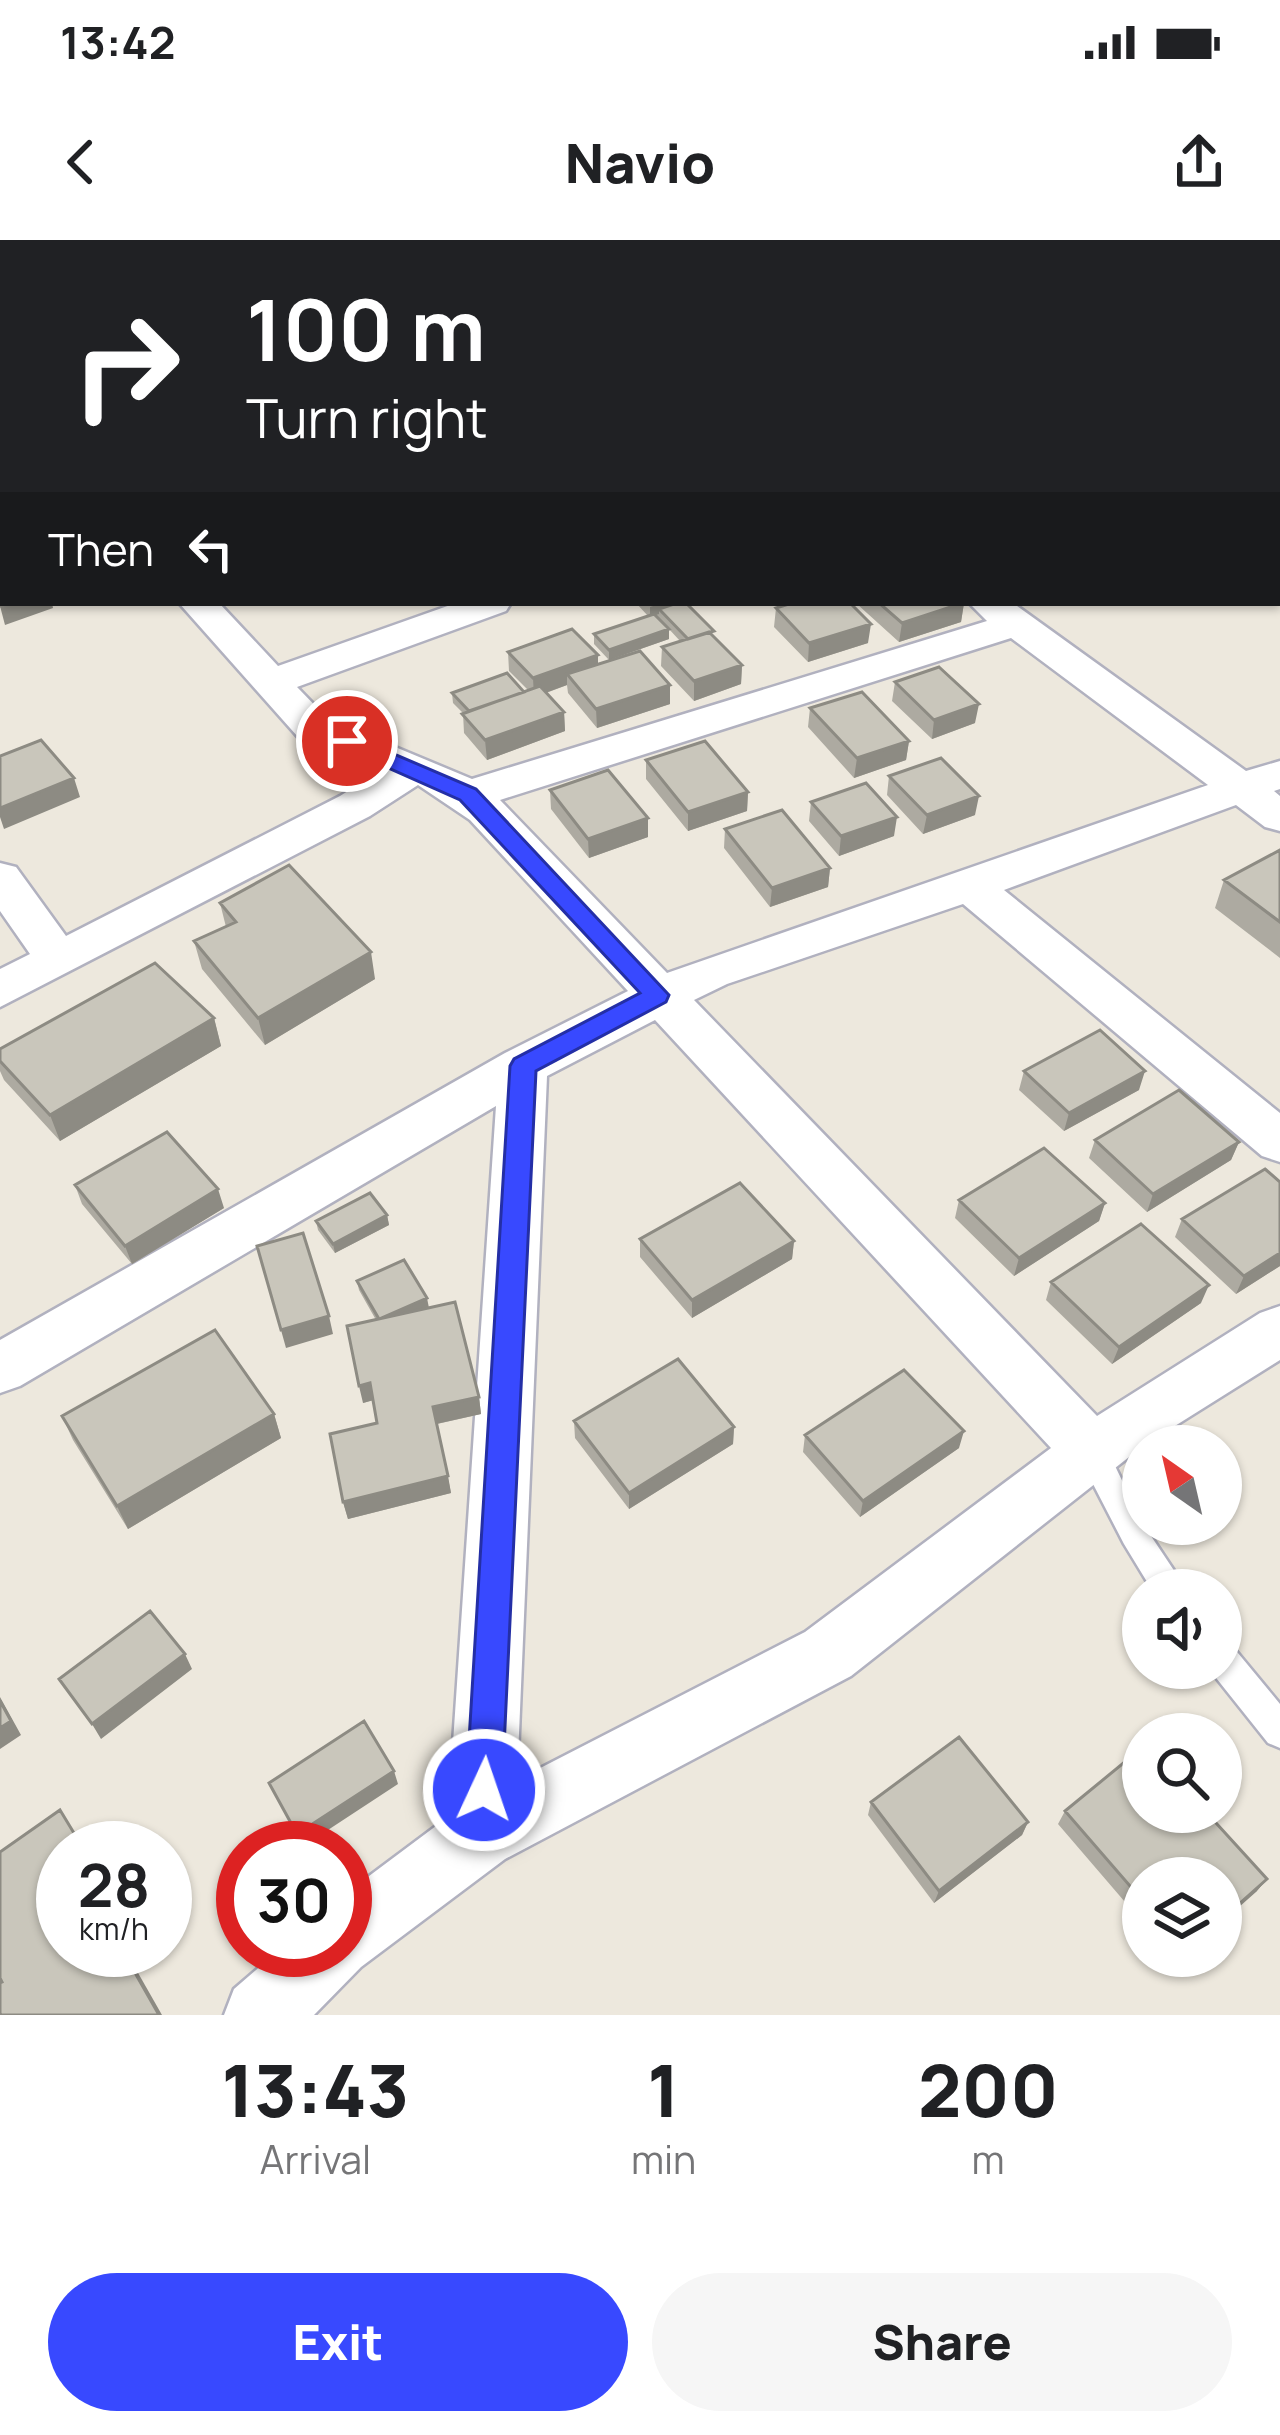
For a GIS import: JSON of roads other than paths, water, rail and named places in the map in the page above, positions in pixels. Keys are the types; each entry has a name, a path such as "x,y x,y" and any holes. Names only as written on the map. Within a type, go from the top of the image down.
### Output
{"street":[{"path":"201,606 314,728 468,795 1091,1451"},
{"path":"273,682 484,606"},
{"path":"468,795 1002,614 1260,781 1280,817"},
{"path":"0,990 356,806 413,769"},
{"path":"0,1369 523,1066 657,995 710,972 970,886 1260,781"},
{"path":"0,878 58,960"},
{"path":"970,886 1280,1142"},
{"path":"481,1835 523,1066"},
{"path":"372,1918 481,1835 827,1654 1091,1451 1280,1330"},
{"path":"260,2015 302,1977"}],"lane":[{"path":"1091,1451 1158,1569"},
{"path":"1242,1684 1280,1731"}]}
